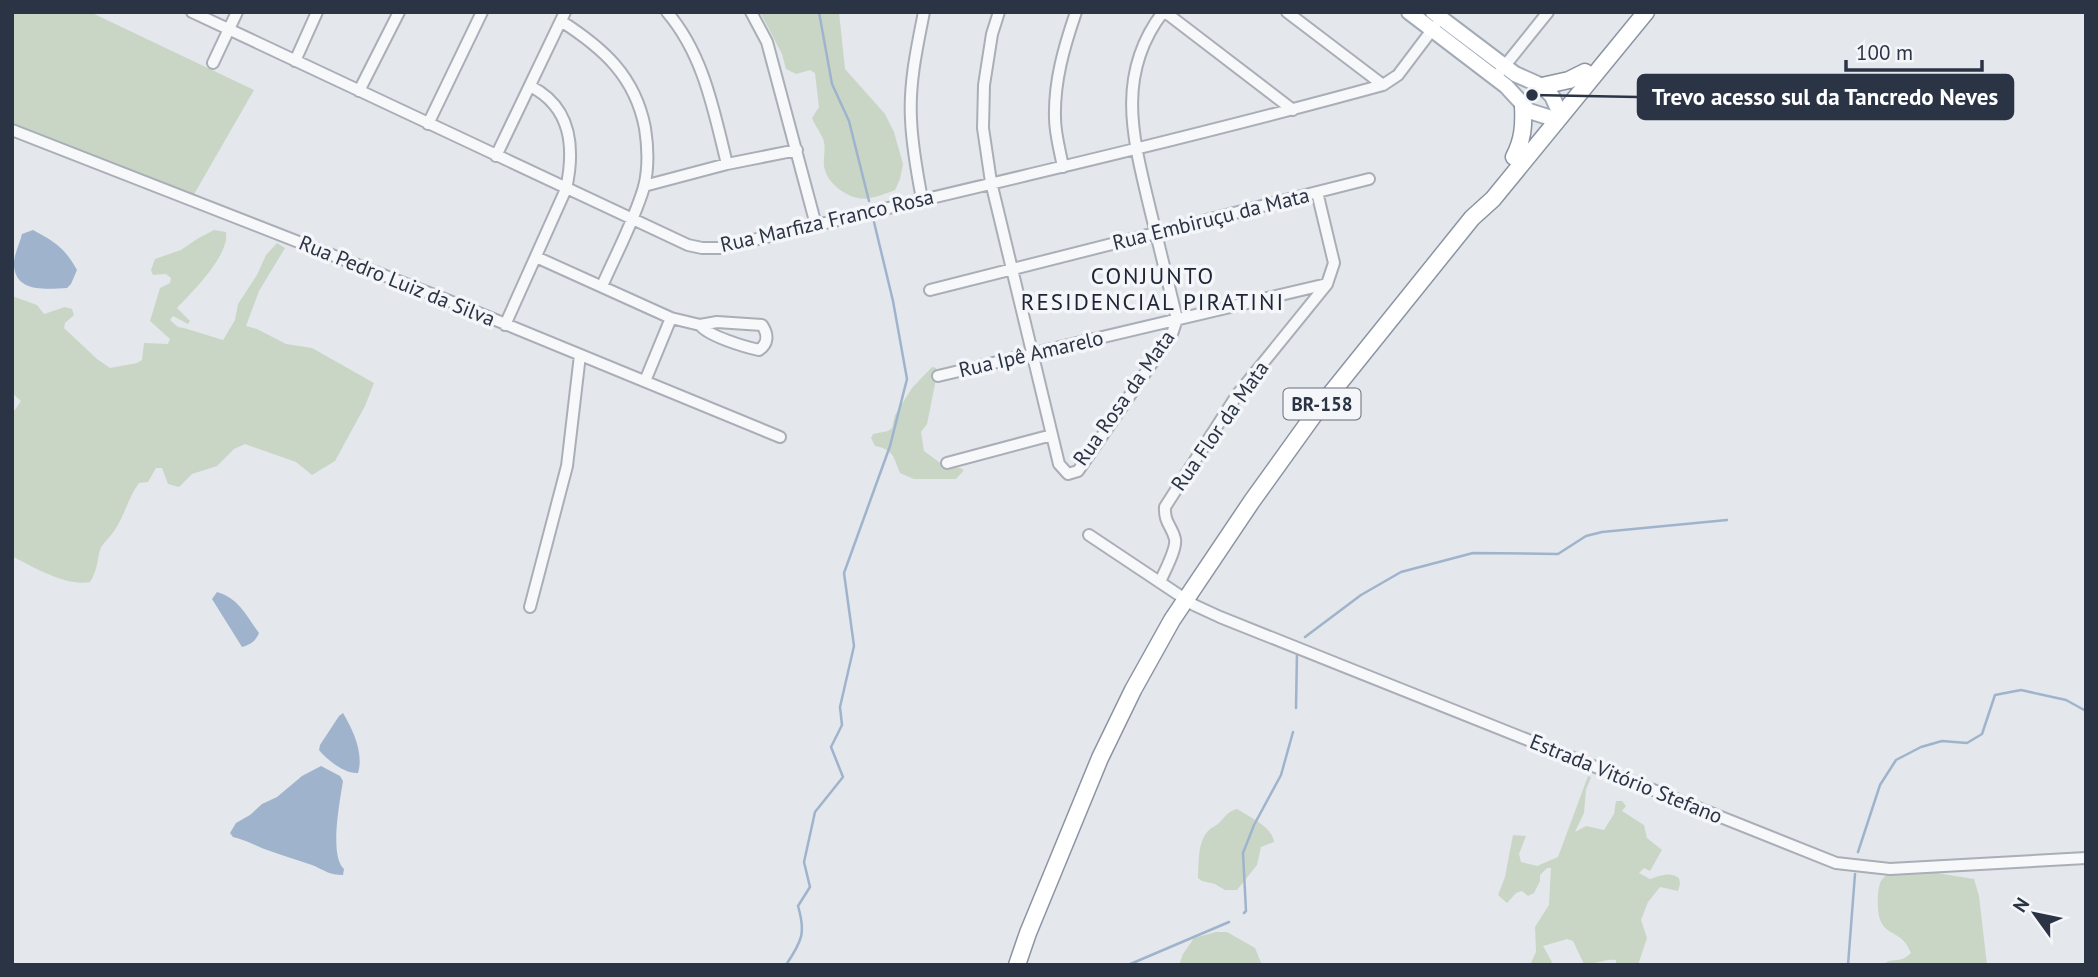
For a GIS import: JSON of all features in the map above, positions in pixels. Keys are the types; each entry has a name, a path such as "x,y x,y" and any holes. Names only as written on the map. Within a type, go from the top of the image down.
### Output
{"highway":[{"name":"BR-158","path":"1017,965 1100,758 1133,690 1185,599 1316,412 1472,218 1493,199 1585,72 1634,12"},
{"name":"BR-158","path":"1472,218 1485,194 1514,157 1646,12"},
{"path":"1542,86 1569,80 1585,72"},
{"path":"1514,157 1524,128 1523,106"}],"main road":[{"path":"1409,12 1435,20 1500,72 1523,106 1536,115 1555,114 1552,96 1542,86 1516,74 1500,72"}],"street":[{"name":"Rua Marfiza Franco Rosa","path":"192,12 566,189 688,245 702,248 720,248 1063,167 1383,85 1398,75 1435,20"},
{"path":"213,63 237,12"},
{"path":"295,61 317,12"},
{"path":"359,91 399,12"},
{"path":"428,124 482,12"},
{"path":"667,12 691,49 704,76 727,164"},
{"path":"751,12 767,42 816,225"},
{"path":"922,200 914,158 911,117 912,75 924,12"},
{"path":"947,463 1052,435 991,182 983,128 984,85 992,34 999,12"},
{"path":"1063,167 1055,121 1058,80 1064,48 1076,12"},
{"path":"1177,319 1136,149 1130,109 1132,83 1145,40 1164,12 1293,110"},
{"path":"1287,12 1383,85"},
{"path":"1500,72 1548,12"},
{"path":"496,156 563,16 623,74 642,110 646,135 648,159 644,186 602,286"},
{"path":"505,325 566,189 572,154 566,126 559,112 549,99 530,86"},
{"name":"Rua Pedro Luiz da Silva","path":"12,130 447,300 780,438"},
{"path":"644,186 727,164 797,150"},
{"name":"Rua Embiruçu da Mata","path":"930,290 1369,179"},
{"path":"1317,192 1334,263 1327,284"},
{"path":"536,257 671,318 700,325 762,325 767,335 766,341 759,350 712,335 700,325"},
{"name":"Rua Ipê Amarelo","path":"939,376 1327,284"},
{"name":"Rua Flor da Mata","path":"1160,582 1175,540 1164,515 1171,496 1237,395 1327,284"},
{"path":"645,381 671,318"},
{"name":"Rua Rosa da Mata","path":"1052,435 1059,464 1069,474 1078,471 1172,334 1177,319"},
{"path":"530,607 567,466 580,355"},
{"path":"1089,535 1185,599"},
{"name":"Estrada Vitório Stefano","path":"1185,599 1220,617 1836,863 1889,869 2086,858"}],"green space":[{"path":"12,12 90,12 254,90 193,196 12,125"},
{"path":"760,12 839,12 845,69 885,114 894,132 903,164 895,190 863,199 842,192 831,182 824,167 823,140 812,118 819,107 815,73 810,70 796,74 786,69 782,54"},
{"path":"214,230 226,232 222,251 209,272 177,308 190,321 188,324 173,316 170,320 178,327 223,340 235,320 238,304 257,275 266,255 277,243 285,248 259,291 246,326 286,344 312,348 374,383 365,406 335,461 312,475 296,462 245,444 234,449 217,466 192,474 179,487 168,484 162,468 156,468 148,482 139,483 116,528 101,547 90,582 61,579 12,556 12,414 21,401 12,393 12,296 37,305 44,314 65,307 72,309 74,315 65,323 64,328 110,368 137,363 142,360 144,343 168,344 170,339 150,321 160,288 170,283 171,278 166,274 153,275 151,270 155,259 181,250"},
{"path":"932,367 936,368 937,374 927,424 921,432 924,451 943,465 964,470 956,479 914,479 900,473 892,455 875,446 871,438 873,434 892,428 895,415 912,388"},
{"path":"1588,776 1591,777 1586,790 1584,813 1575,832 1586,826 1604,830 1614,814 1616,801 1622,801 1626,806 1622,811 1644,825 1647,838 1662,850 1650,871 1644,868 1639,873 1650,879 1664,875 1675,876 1679,878 1678,891 1660,887 1648,902 1641,920 1647,938 1638,965 1616,965 1616,960 1584,964 1573,941 1567,939 1543,946 1552,962 1550,965 1530,965 1536,952 1535,927 1549,905 1551,868 1547,868 1540,875 1534,893 1528,896 1522,891 1516,893 1507,903 1498,895 1505,877 1513,835 1526,836 1519,854 1521,862 1537,866 1558,857"},
{"path":"1237,809 1265,827 1274,842 1261,847 1257,865 1237,890 1225,890 1198,878 1200,852 1203,839 1210,829"},
{"path":"1892,873 1937,873 1974,879 1979,896 1987,965 1883,965 1889,961 1903,959 1911,953 1901,938 1884,927 1880,920 1879,886 1885,876"},
{"path":"1227,932 1255,948 1262,965 1179,965 1194,938"}],"water":[{"path":"33,230 58,246 77,270 67,288 34,288 20,281 16,275 15,258 22,234"},
{"path":"217,592 237,603 259,633 256,639 242,647 212,599"},
{"path":"343,713 359,750 358,773 337,766 319,750"},
{"path":"321,766 340,776 343,781 336,840 337,852 344,869 343,875 330,873 233,837 230,833 236,823 262,804 277,797 302,776"}],"waterway":[{"path":"819,12 832,84 849,121 869,201"},
{"path":"786,965 801,937 802,923 798,906 810,887 804,862 815,812 843,777 831,747 842,725 840,707 854,646 844,573 890,446 907,379 893,301 874,222"},
{"path":"1305,637 1361,595 1401,572 1473,553 1558,554 1586,536 1602,532 1727,520"},
{"path":"1296,708 1297,652"},
{"path":"1858,852 1880,785 1896,760 1921,747 1942,741 1967,743 1982,734 1995,695 2021,690 2066,700 2086,711"},
{"path":"1244,913 1243,853 1254,825 1281,775 1293,732"},
{"path":"1848,965 1855,874"},
{"path":"1128,965 1229,922"}],"place":[{"name":"Trevo acesso sul da Tancredo Neves","path":"1532,95"}],"district":[{"name":"CONJUNTO RESIDENCIAL PIRATINI","path":"1153,289"}]}
